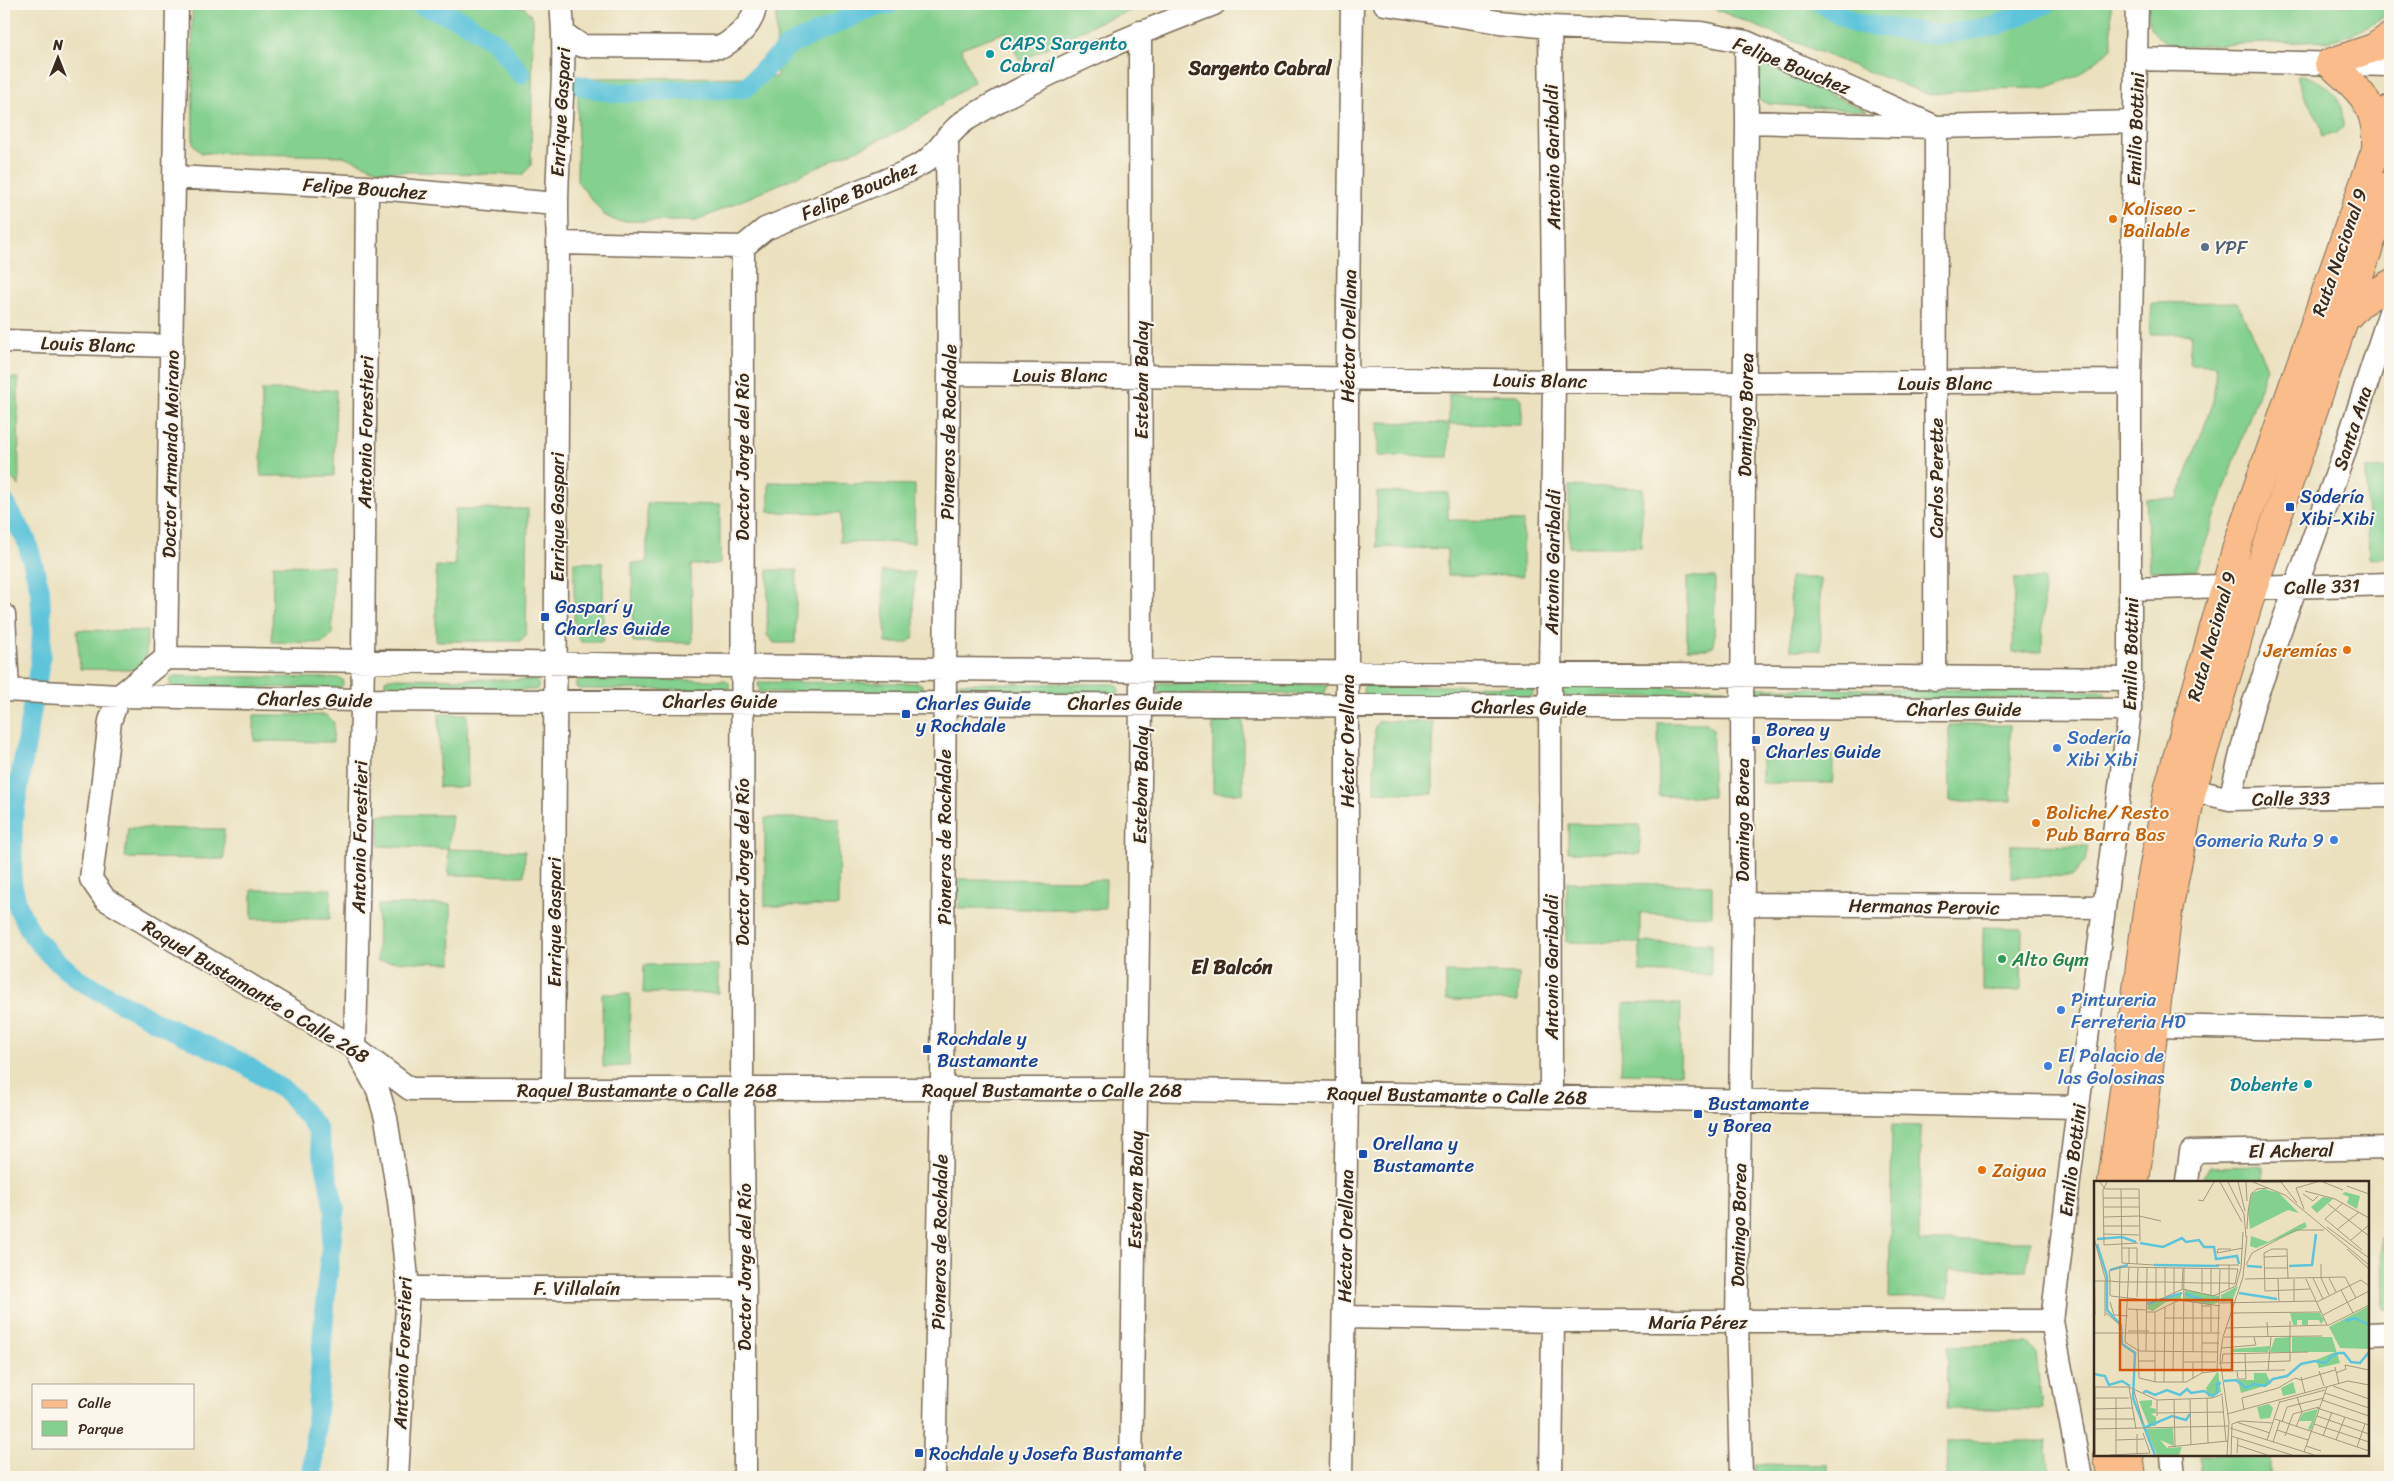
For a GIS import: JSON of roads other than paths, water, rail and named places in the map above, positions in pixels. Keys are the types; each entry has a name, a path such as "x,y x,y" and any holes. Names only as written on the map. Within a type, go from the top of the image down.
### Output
{"main road":[{"path":"2376,148 2377,128 2369,105 2356,87 2330,63 2373,48 2390,37"},
{"name":"Ruta Nacional 9","path":"2112,1181 2119,1114 2157,843 2169,786 2224,586 2390,110"},
{"name":"Ruta Nacional 9","path":"2135,1181 2168,911 2192,790 2253,588 2390,185"},
{"path":"2344,320 2360,303 2390,284"},
{"path":"2108,1456 2112,1477"},
{"path":"2129,1456 2132,1477"}],"street":[{"name":"Doctor Armando Moirano","path":"166,658 177,4"},
{"name":"Enrique Gaspari","path":"554,1090 558,243 556,204 564,34 561,4"},
{"path":"564,34 582,46 722,48 742,34 755,10 756,4"},
{"name":"Felipe Bouchez","path":"743,247 765,230 906,172 926,161 966,119 1036,80 1140,32 1214,4"},
{"name":"Héctor Orellana","path":"1341,1477 1346,1093 1348,378 1352,4"},
{"name":"Felipe Bouchez","path":"1385,4 1499,22 1550,27 1701,33 1746,42 1936,127 2134,122"},
{"name":"Emilio Bottini","path":"2081,1477 2052,1322 2130,710 2130,381 2137,4"},
{"name":"Antonio Garibaldi","path":"1550,27 1554,380 1550,674 1551,1096"},
{"name":"Esteban Balay","path":"1131,1477 1141,704 1140,32"},
{"name":"Domingo Borea","path":"1741,1477 1737,1322 1743,904 1742,708 1746,382 1746,42"},
{"path":"2137,59 2390,65"},
{"path":"1747,122 1936,127"},
{"name":"Carlos Perette","path":"1935,679 1936,127"},
{"name":"Pioneros de Rochdale","path":"934,1477 942,1088 944,669 949,374 947,137"},
{"name":"Felipe Bouchez","path":"175,177 368,187 556,204"},
{"name":"Antonio Forestieri","path":"368,187 363,662 355,1048 378,1090 386,1118 399,1200 408,1288 397,1477"},
{"path":"558,243 743,247"},
{"name":"Doctor Jorge del Río","path":"743,247 742,1091 745,1288 744,1477"},
{"name":"Santa Ana","path":"2230,799 2253,705 2297,587 2390,312"},
{"name":"Louis Blanc","path":"4,341 172,346"},
{"name":"Louis Blanc","path":"949,374 1746,382 2130,381"},
{"name":"Calle 331","path":"2253,588 2390,584"},
{"path":"2131,589 2224,586"},
{"path":"4,615 6,690"},
{"path":"112,695 166,658"},
{"name":"Charles Guide","path":"166,658 944,669 1935,679 2131,679"},
{"name":"Charles Guide","path":"6,690 112,695 361,700 2130,710"},
{"name":"Raquel Bustamante o Calle 268","path":"112,695 91,879 105,899 355,1048 410,1089 742,1091 942,1088 1136,1089 1740,1099 2078,1107"},
{"name":"Calle 333","path":"2192,790 2230,799 2390,796"},
{"name":"Hermanas Perovic","path":"1743,904 2104,907"},
{"path":"2153,1026 2351,1030 2390,1028"},
{"path":"386,1118 410,1089"},
{"name":"El Acheral","path":"2187,1181 2191,1152 2390,1148"},
{"name":"F. Villalaín","path":"408,1288 745,1288"},
{"name":"María Pérez","path":"1344,1317 1552,1321 2052,1322"},
{"path":"1551,1477 1552,1321"},
{"path":"2369,1334 2390,1333"},
{"path":"2172,1456 2174,1477"}],"waterway":[{"path":"419,4 463,21 496,43 521,74"},
{"path":"578,85 616,93 745,88 788,46 870,8 890,4"},
{"path":"1822,4 1854,23 1939,35 1995,26 2046,4"},
{"path":"4,502 26,539 40,590 42,633 40,662 13,820 12,883 19,910 33,936 50,955 79,980 158,1023 241,1062 289,1094 317,1128 335,1210 326,1292 312,1477"}],"place":[{"name":"CAPS Sargento Cabral","path":"990,54"},
{"name":"Koliseo - Bailable","path":"2113,219"},
{"name":"YPF","path":"2205,247"},
{"name":"Sodería Xibi-Xibi","path":"2290,507"},
{"name":"Gasparí y Charles Guide","path":"545,617"},
{"name":"Jeremías","path":"2347,650"},
{"name":"Charles Guide y Rochdale","path":"906,714"},
{"name":"Borea y Charles Guide","path":"1756,740"},
{"name":"Sodería Xibi Xibi","path":"2057,748"},
{"name":"Boliche/ Resto Pub Barra Bas","path":"2036,823"},
{"name":"Gomeria Ruta 9","path":"2334,840"},
{"name":"Alto Gym","path":"2002,959"},
{"name":"Pintureria Ferreteria HD","path":"2061,1010"},
{"name":"Rochdale y Bustamante","path":"927,1049"},
{"name":"El Palacio de las Golosinas","path":"2048,1066"},
{"name":"Dobente","path":"2308,1084"},
{"name":"Bustamante y Borea","path":"1698,1114"},
{"name":"Orellana y Bustamante","path":"1363,1154"},
{"name":"Zaigua","path":"1982,1170"},
{"name":"Rochdale y Josefa Bustamante","path":"919,1453"}],"district":[{"name":"Sargento Cabral","path":"1260,68"},
{"name":"El Balcón","path":"1232,967"}]}
